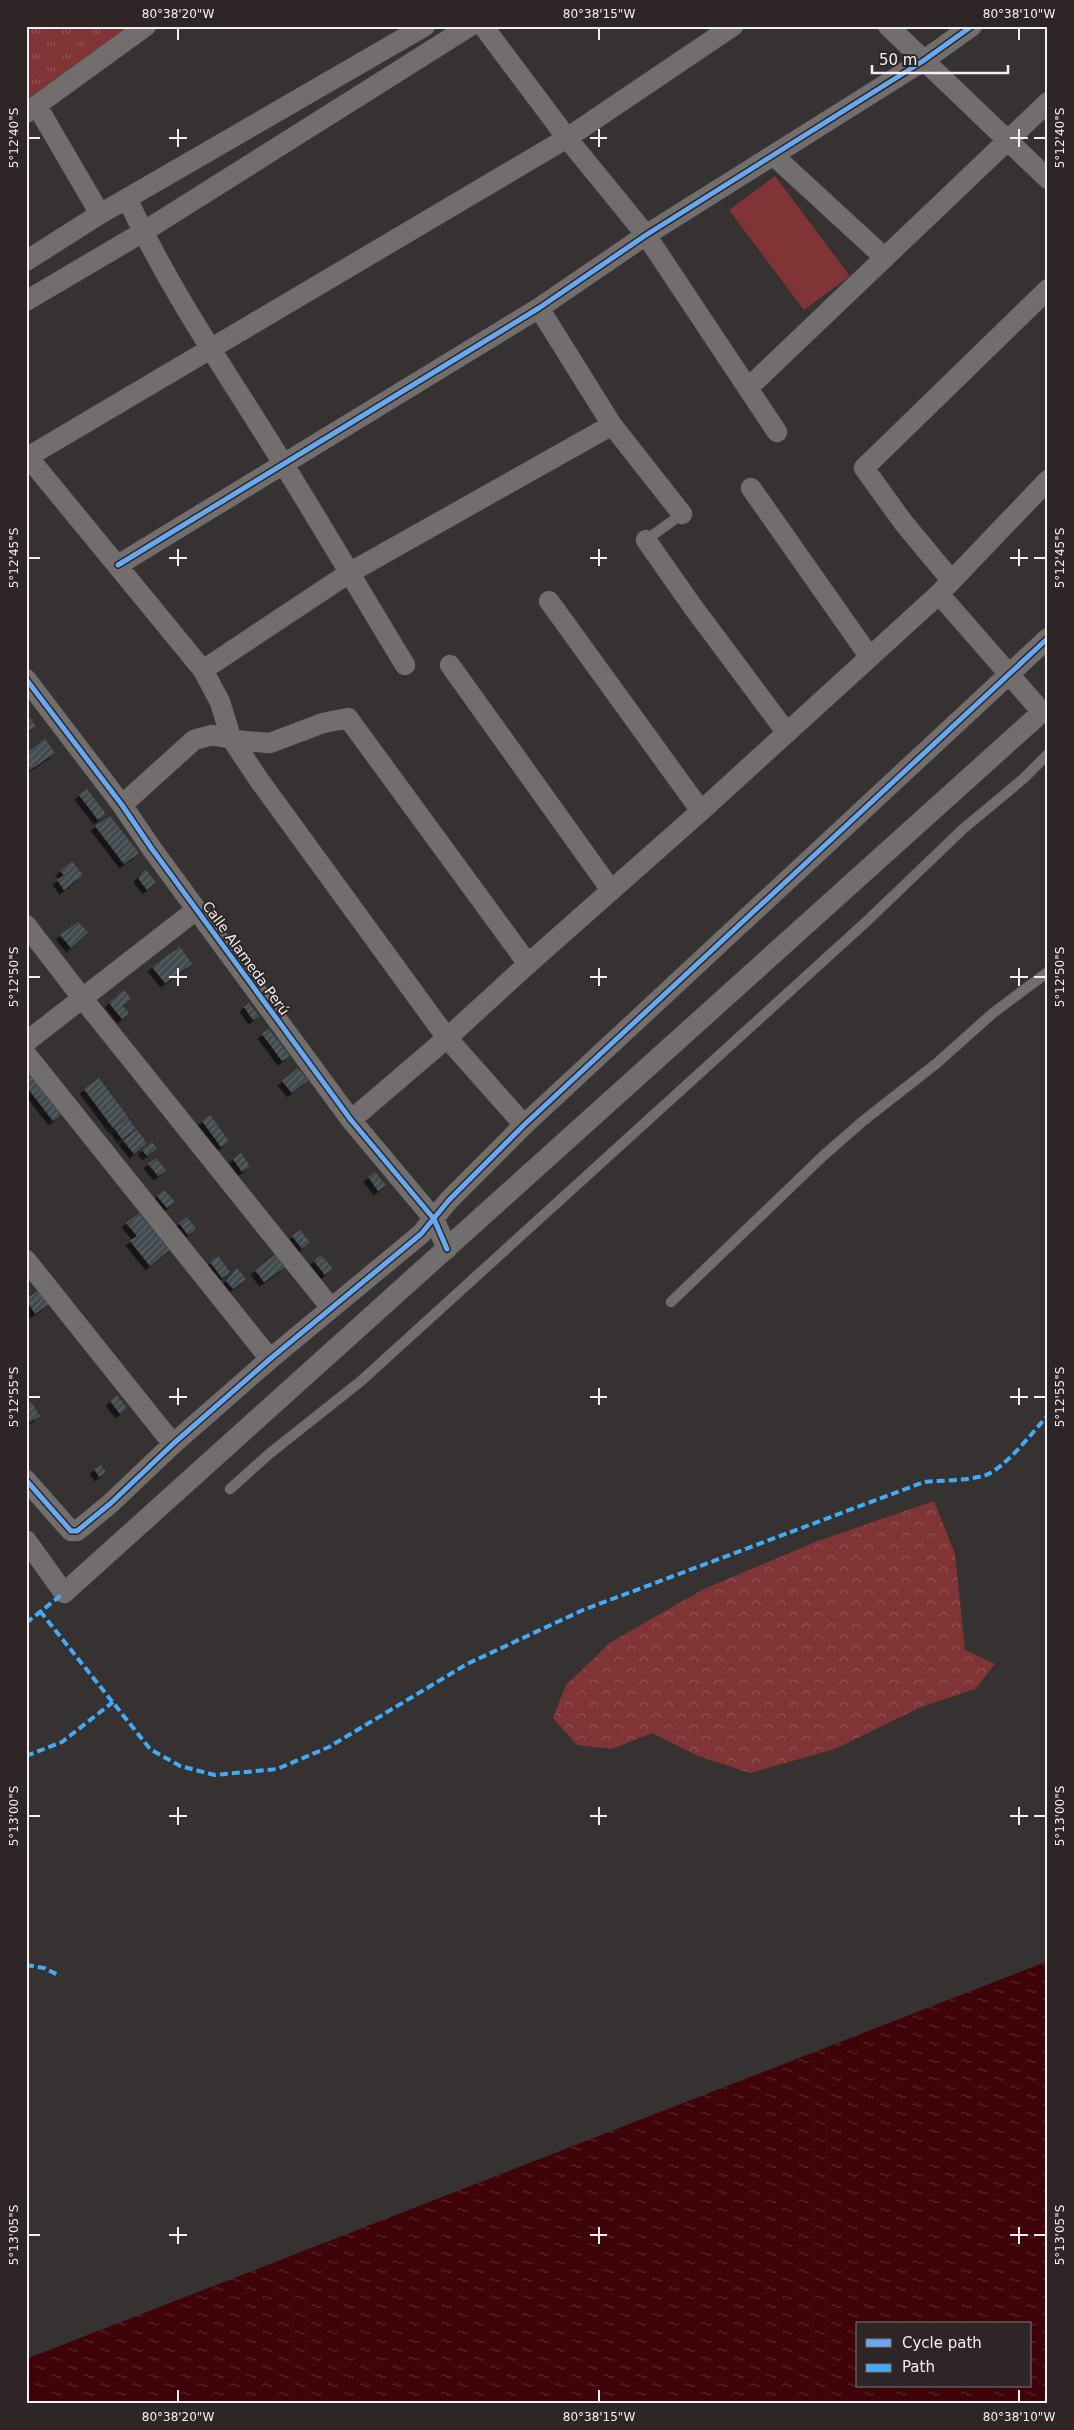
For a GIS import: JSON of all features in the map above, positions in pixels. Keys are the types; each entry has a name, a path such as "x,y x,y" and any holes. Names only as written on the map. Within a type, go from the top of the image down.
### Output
{"street":[{"path":"100,214 31,109 146,26"},
{"path":"26,302 143,232 470,26"},
{"path":"483,26 567,138 646,235 777,432"},
{"path":"524,1124 447,1038 259,780 231,738 220,702 203,670 118,565 27,458 567,138 732,26"},
{"path":"888,26 923,62 1048,179"},
{"path":"118,565 539,308 646,235 923,62 972,26"},
{"path":"26,261 100,214 411,29"},
{"path":"748,388 1048,102"},
{"path":"773,155 885,258"},
{"path":"127,198 143,232 210,348 284,465 405,665"},
{"path":"26,1540 64,1593 1045,711 1010,674 945,587 903,522 864,468 1048,289"},
{"path":"539,308 612,425 682,514"},
{"path":"203,670 349,573 612,425"},
{"path":"351,1120 447,1038 702,811 945,587 1048,480"},
{"path":"750,488 869,656"},
{"path":"646,540 786,733"},
{"path":"549,600 702,811"},
{"path":"26,1480 71,1531 77,1531 111,1503 172,1444 270,1358 421,1234 449,1200 524,1124 1048,638"},
{"path":"450,665 611,890"},
{"name":"Calle Alameda Perú","path":"26,679 122,805 196,910 351,1120 434,1219 447,1249"},
{"path":"122,805 194,740 212,735 243,741 270,743 323,724 348,718 528,964"},
{"path":"26,1042 196,910"},
{"path":"26,925 83,999 331,1308"},
{"path":"26,1054 270,1358"},
{"path":"26,1260 172,1444"}],"lane":[{"path":"646,540 682,514"},
{"path":"230,1489 268,1454 360,1381 867,921 963,829 1023,779 1048,754"},
{"path":"672,1302 856,1127 937,1063 993,1013 1048,972"}],"green space":[{"path":"26,26 135,26 26,105"},
{"path":"775,176 850,276 804,310 729,210"},
{"path":"934,1501 955,1554 965,1650 995,1664 975,1689 921,1707 835,1749 750,1773 698,1756 652,1733 612,1749 577,1745 553,1718 566,1685 611,1642 704,1589 818,1541"}],"water":[{"path":"1048,1961 1048,2404 26,2404 26,2359"}],"building":[{"path":"26,714 36,726 26,733"},
{"path":"45,739 55,753 30,770 26,765 26,753"},
{"path":"87,789 106,814 98,820 79,795"},
{"path":"110,816 139,853 124,864 95,826"},
{"path":"72,861 83,875 64,890 57,880 64,875 60,871"},
{"path":"145,869 156,882 147,890 138,878"},
{"path":"78,922 88,932 71,948 60,935"},
{"path":"180,947 192,964 165,983 152,967"},
{"path":"124,990 131,999 123,1006 129,1013 122,1019 109,1003"},
{"path":"249,1003 259,1016 253,1020 244,1007"},
{"path":"269,1029 290,1056 282,1061 262,1034"},
{"path":"298,1068 308,1080 292,1093 282,1081"},
{"path":"26,1070 61,1115 53,1121 26,1086"},
{"path":"99,1078 128,1117 113,1128 84,1089"},
{"path":"210,1115 229,1141 221,1147 202,1121"},
{"path":"128,1118 136,1129 122,1139 114,1128"},
{"path":"137,1130 147,1143 134,1154 123,1140"},
{"path":"152,1142 157,1148 147,1156 142,1150"},
{"path":"241,1153 250,1166 242,1172 233,1159"},
{"path":"156,1158 166,1170 158,1176 148,1164"},
{"path":"375,1172 386,1185 378,1191 368,1177"},
{"path":"164,1190 175,1202 167,1208 157,1196"},
{"path":"139,1213 169,1250 150,1266 130,1241 137,1236 126,1223"},
{"path":"187,1217 196,1229 188,1235 179,1223"},
{"path":"300,1230 310,1242 302,1249 292,1236"},
{"path":"275,1255 285,1267 264,1282 255,1270"},
{"path":"321,1255 333,1268 325,1275 314,1261"},
{"path":"218,1256 230,1272 222,1278 210,1262"},
{"path":"237,1268 246,1279 233,1289 226,1281"},
{"path":"38,1291 48,1304 35,1314 26,1299"},
{"path":"117,1395 127,1408 120,1414 110,1401"},
{"path":"31,1402 40,1416 26,1424 26,1406"},
{"path":"101,1465 106,1472 99,1477 94,1469"}],"marked path":[{"path":"40,1611 150,1749 180,1766 215,1775 277,1769 329,1747 467,1664 583,1610 924,1482 986,1475 1002,1465 1048,1415"},
{"path":"26,1623 64,1593"},
{"path":"26,1756 62,1742 113,1702"},
{"path":"26,1965 44,1968 60,1976"}],"cycle path":[{"path":"118,565 539,308 646,235 923,61 972,26"},
{"path":"26,1480 71,1531 77,1531 111,1503 173,1444 270,1359 421,1234 449,1200 524,1125 1048,638"},
{"path":"26,679 122,805 152,849 351,1120 434,1219 447,1249"}]}
